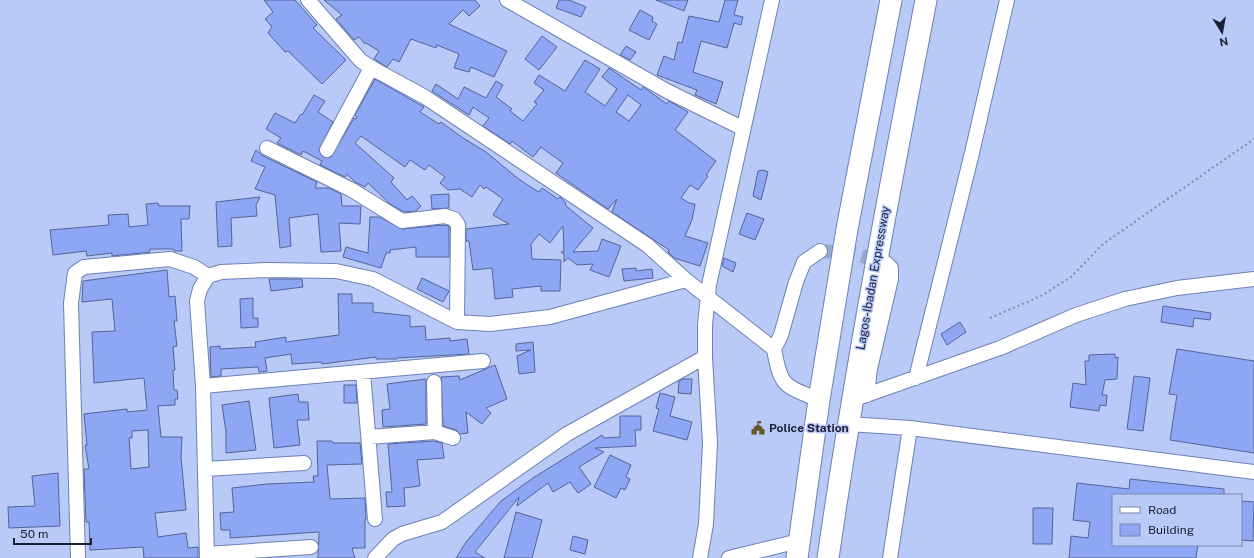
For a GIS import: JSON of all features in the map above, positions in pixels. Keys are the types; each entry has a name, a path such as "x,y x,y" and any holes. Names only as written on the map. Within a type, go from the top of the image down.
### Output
{"highway":[{"path":"798,549 819,400 847,229 891,0"},
{"name":"Lagos-Ibadan Expressway","path":"828,558 848,424 860,397 881,233 926,0"}],"street":[{"path":"308,0 361,61 425,97 640,241 686,280 774,349"},
{"path":"507,0 667,91 742,128"},
{"path":"700,558 706,524 710,443 705,357 708,297 742,128 772,0"},
{"path":"916,378 972,153 1006,0"},
{"path":"327,150 371,68"},
{"path":"267,148 352,190 402,221 445,216 454,220 458,225 457,322"},
{"path":"819,400 786,385 778,371 774,349 781,334 794,288 804,262 820,251"},
{"path":"78,558 71,303 75,273 84,267 170,260 194,266 208,276"},
{"path":"860,397 870,369 891,279 891,268 886,263"},
{"path":"311,547 207,556 203,386 197,301 200,289 208,276 221,272 268,270 336,272 373,279 457,322 490,324 550,317 686,280"},
{"path":"860,397 1000,348 1076,315 1125,299 1177,288 1254,279"},
{"path":"375,558 393,539 402,534 442,522 567,434 705,357"},
{"path":"203,386 483,361"},
{"path":"363,372 375,519"},
{"path":"434,382 435,432"},
{"path":"848,424 910,428 1254,472"},
{"path":"890,558 910,428"},
{"path":"369,437 435,432 453,438"},
{"path":"206,469 304,463"},
{"path":"729,558 798,549"}],"path":[{"path":"990,318 1041,296 1071,277 1104,244 1254,139"}],"building":[{"path":"264,0 295,0 317,25 313,28 346,60 322,84 288,51 285,52 268,33 272,27 265,19 273,12"},
{"path":"324,0 475,0 480,6 469,16 463,10 449,24 507,51 494,77 471,67 469,72 454,68 459,54 437,45 436,48 411,39 399,62 393,59 387,67 374,59 379,51 366,43 365,44 359,37 354,40 336,19 342,15"},
{"path":"559,0 569,0 586,7 581,17 556,8"},
{"path":"656,0 688,0 684,11"},
{"path":"725,0 738,0 734,15 743,17 741,25 734,23 727,48 701,41 693,72 723,82 716,104 695,95 697,90 657,75 664,56 674,60 678,42 682,43 689,16 719,22"},
{"path":"640,10 653,17 652,21 657,24 649,40 629,30"},
{"path":"542,36 557,47 539,70 525,59"},
{"path":"626,46 636,52 630,60 620,55"},
{"path":"585,60 600,69 585,92 605,106 617,89 602,77 609,68 641,90 643,87 667,104 669,101 688,112 675,130 716,161 698,190 690,185 681,198 689,203 695,204 692,220 685,236 708,243 700,266 674,258 668,252 669,250 612,212 617,199 608,209 556,173 563,163 541,147 533,157 512,141 510,144 483,126 489,118 473,107 469,115 432,91 436,84 458,99 464,87 486,98 496,81 503,85 496,97 512,109 510,111 523,121 537,104 534,102 544,90 534,83 539,75 565,91","holes":["628,95 641,105 629,121 616,112"]},
{"path":"375,79 424,107 420,112 439,124 441,122 486,152 532,188 539,192 542,188 558,199 560,197 566,203 565,205 593,228 573,252 598,251 602,239 621,246 609,277 590,270 593,264 577,265 568,258 564,262 564,254 561,252 564,252 563,226 550,243 539,234 531,244 532,259 561,260 560,291 541,291 541,286 512,289 513,297 495,299 492,268 473,270 469,241 466,241 466,229 509,224 493,215 503,199 486,187 484,189 480,185 472,197 460,189 448,190 440,183 445,177 429,165 425,170 410,160 405,167 361,136 355,143 394,178 391,182 407,200 412,196 421,206 416,211 404,212 390,204 368,183 365,187 355,182 347,174 345,177 320,165 322,161 303,151 301,155 277,143 281,138 266,129 275,113 295,123 301,114 302,115 314,95 325,101 318,112 333,122 319,150 323,157 331,157 354,118 356,119 357,117 355,115"},
{"path":"256,150 263,156 317,182 315,188 329,188 341,194 342,206 361,206 360,224 339,223 341,251 321,252 318,214 289,218 291,246 280,248 275,195 255,189 265,167 251,161"},
{"path":"763,170 768,172 761,200 753,196 758,171"},
{"path":"449,194 449,208 432,209 431,195"},
{"path":"260,197 256,205 257,216 231,218 232,246 218,247 216,202"},
{"path":"158,203 159,206 190,206 189,219 181,219 182,251 174,251 173,249 150,249 150,252 112,256 112,253 87,256 86,251 53,255 50,230 109,225 108,215 128,214 129,227 148,225 146,204"},
{"path":"747,213 764,219 755,240 739,234"},
{"path":"370,217 380,217 402,229 444,225 449,226 449,257 416,257 416,247 390,250 390,253 386,253 381,268 343,257 346,247 368,253"},
{"path":"724,258 736,263 733,272 722,266"},
{"path":"636,268 636,271 652,269 653,278 624,281 622,269"},
{"path":"167,270 169,297 175,296 177,321 174,321 177,346 173,347 175,370 173,370 174,390 177,390 178,399 175,399 175,405 158,406 161,437 182,437 181,457 186,510 155,513 158,537 186,533 188,548 198,547 198,558 144,558 143,547 90,550 89,522 86,522 84,469 89,469 85,445 87,445 84,414 127,409 127,412 147,410 144,378 94,383 92,332 115,331 112,299 82,302 83,281","holes":["148,430 149,467 131,469 129,438 132,438 132,431"]},
{"path":"422,278 449,291 443,302 417,289"},
{"path":"269,279 302,279 303,287 271,291"},
{"path":"338,294 352,294 352,303 373,303 373,312 410,316 410,327 425,326 426,340 450,338 450,341 467,339 469,354 397,359 376,359 376,357 322,364 321,362 292,364 291,354 265,358 267,371 259,372 258,367 221,369 221,376 211,377 210,347 220,346 220,349 256,347 255,342 286,337 286,342 339,335"},
{"path":"253,298 253,318 258,318 258,327 241,328 240,299"},
{"path":"1163,306 1211,313 1210,320 1194,318 1193,327 1161,322"},
{"path":"960,322 966,332 947,345 941,334"},
{"path":"533,342 535,372 519,374 517,356 531,350 516,351 516,344"},
{"path":"1177,349 1254,361 1254,453 1170,440 1177,395 1169,394"},
{"path":"1115,354 1115,358 1118,357 1117,379 1105,380 1102,395 1107,395 1106,406 1100,405 1099,411 1070,407 1073,383 1086,385 1085,361 1089,361 1089,355"},
{"path":"495,365 507,399 486,408 491,413 482,424 466,412 468,433 460,434 456,430 443,426 441,377 459,376 460,380"},
{"path":"1134,376 1150,378 1143,431 1127,429"},
{"path":"426,379 426,424 383,427 382,410 390,409 387,384"},
{"path":"683,379 692,379 691,394 678,393 679,381"},
{"path":"344,385 356,385 357,403 344,403"},
{"path":"660,393 675,397 670,416 692,422 687,440 653,431 659,409 656,408"},
{"path":"298,394 299,402 308,402 309,420 297,420 300,445 274,448 269,398"},
{"path":"249,401 256,450 226,453 226,432 222,405"},
{"path":"620,416 641,416 641,430 635,430 636,446 595,448 604,452 579,467 591,484 578,493 570,482 553,492 548,483 517,506 519,497 475,552 485,558 456,558 466,542 501,501 533,478 602,435 604,438 620,437"},
{"path":"317,441 332,441 333,443 360,443 362,464 327,465 330,499 365,498 365,548 352,548 355,558 318,558 319,532 230,538 230,530 221,530 220,513 234,512 232,488 267,484 314,482 313,476 318,476"},
{"path":"434,441 442,443 444,458 417,460 420,486 404,488 405,506 387,507 386,492 392,492 388,444"},
{"path":"610,455 631,465 626,477 630,479 625,490 621,488 616,498 594,487"},
{"path":"58,473 60,526 9,528 8,507 35,506 32,476"},
{"path":"1130,479 1224,489 1224,494 1112,494 1112,546 1198,546 1196,558 1069,558 1071,536 1088,538 1090,522 1073,520 1077,483 1129,489"},
{"path":"1242,501 1254,502 1253,541 1242,540"},
{"path":"1033,508 1053,508 1052,544 1033,544"},
{"path":"516,512 542,520 532,558 504,558"},
{"path":"573,536 588,540 585,554 570,550"}],"tunnel":[{"path":"820,251 852,253 886,263"}],"place":[{"name":"Police Station","path":"758,428"}]}
